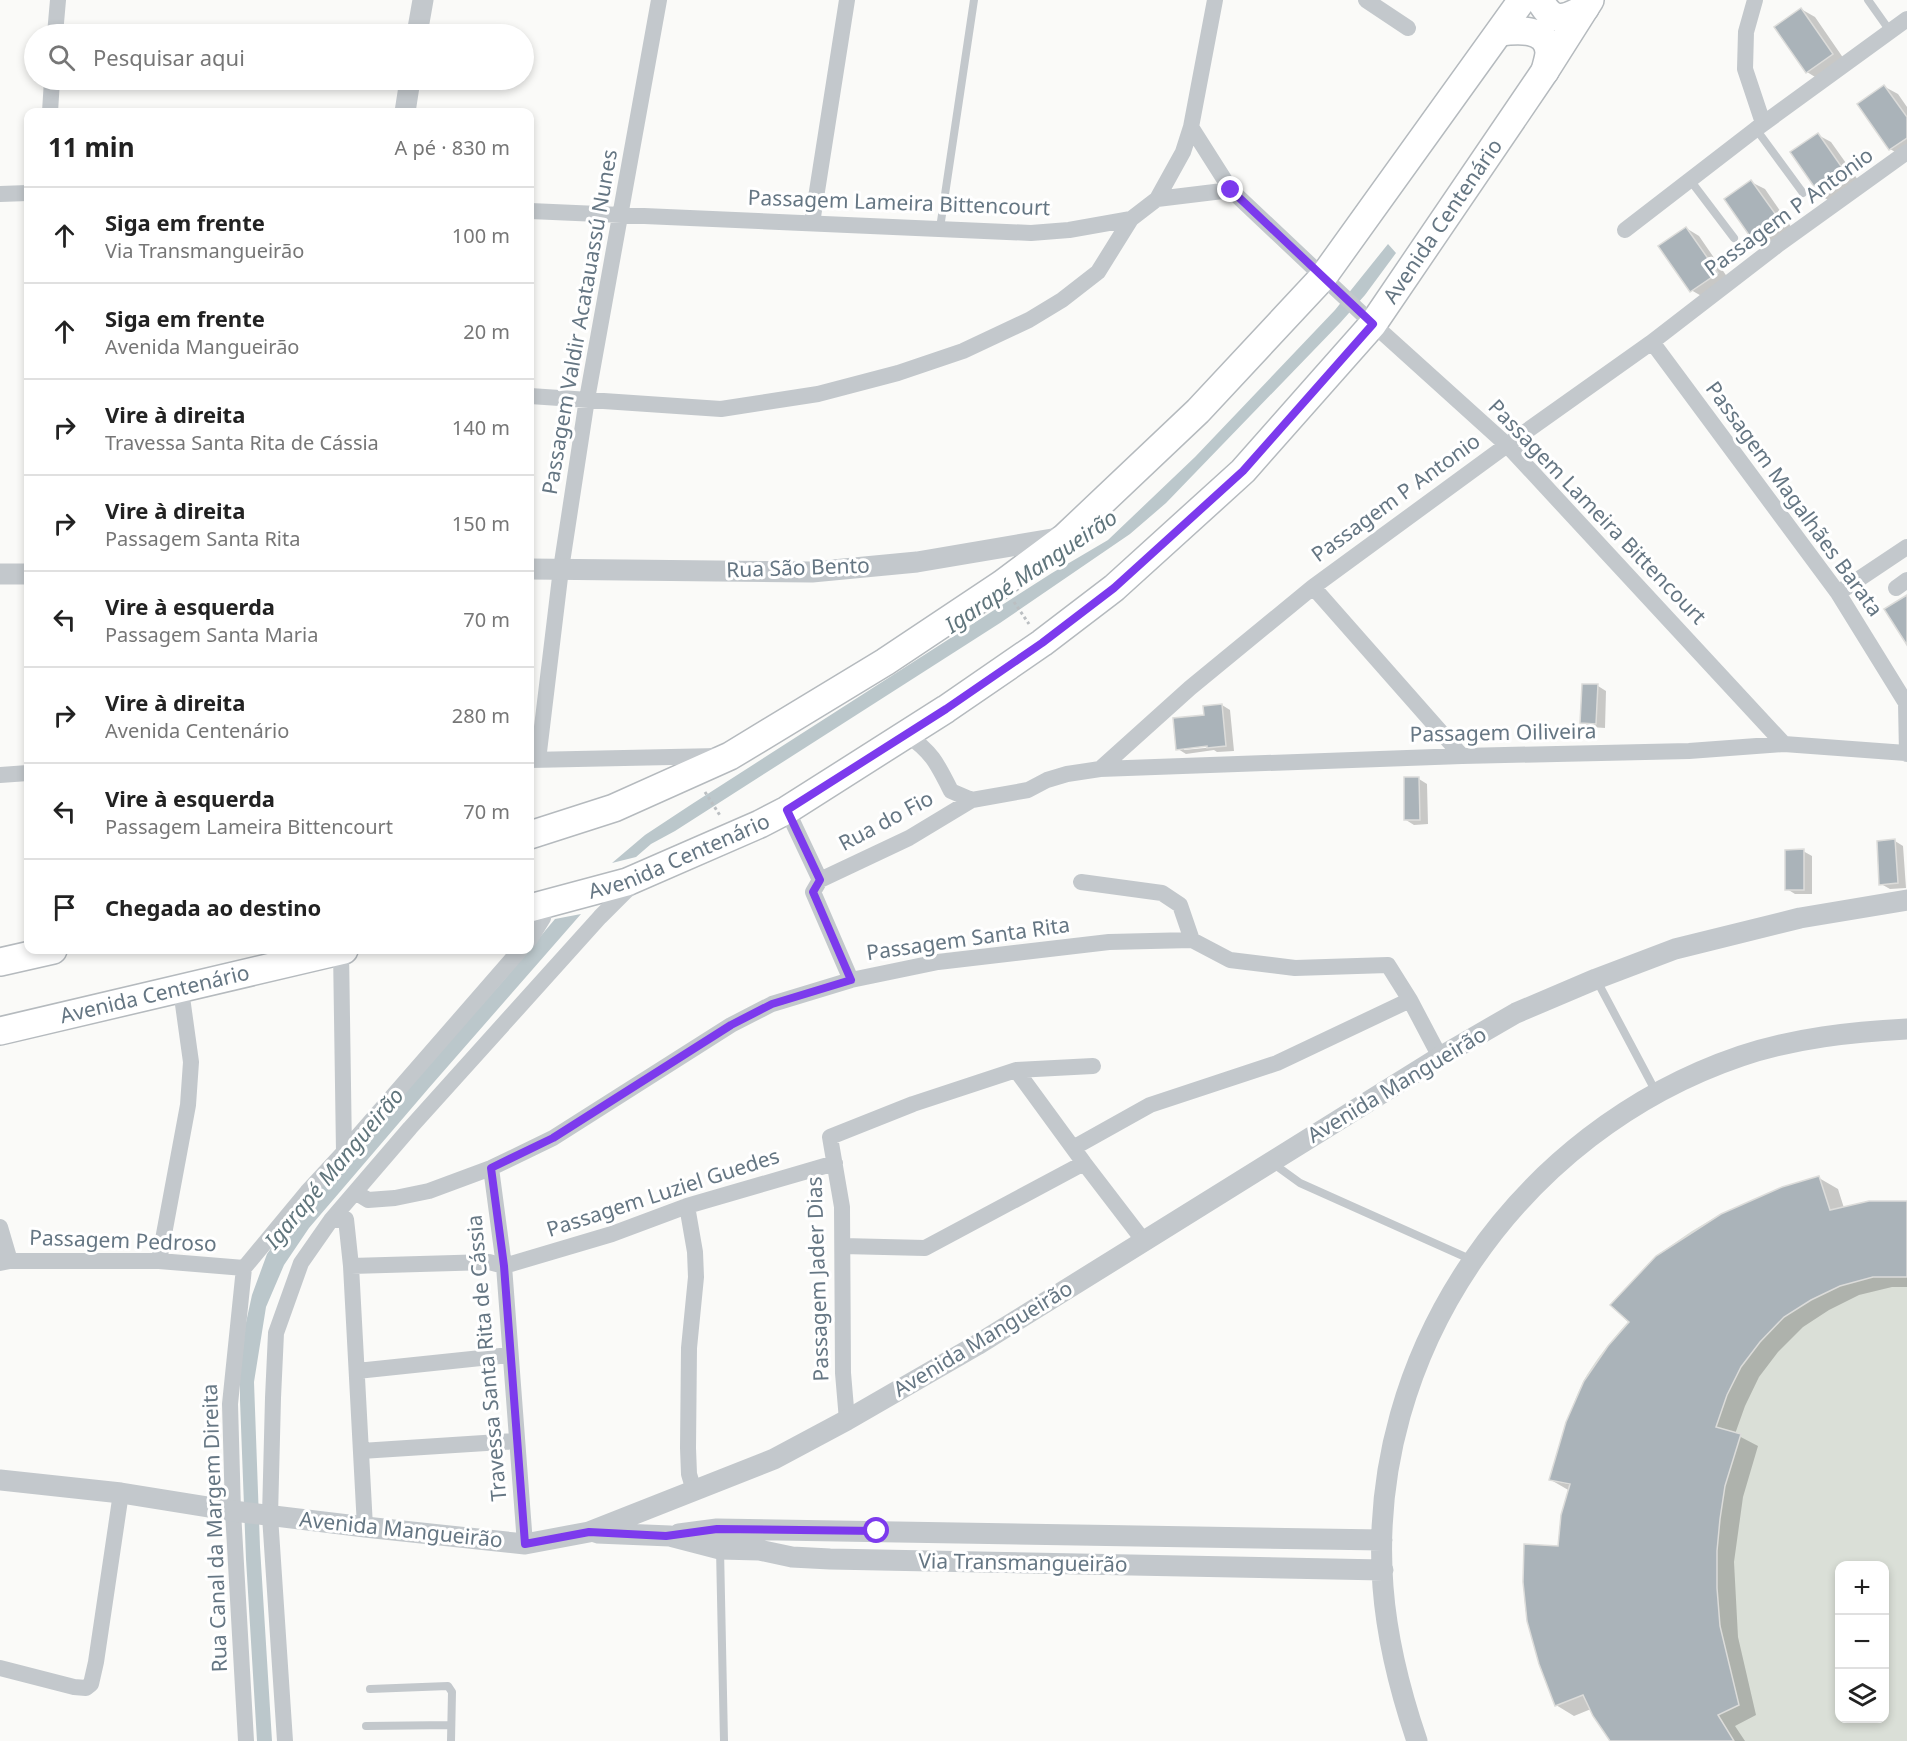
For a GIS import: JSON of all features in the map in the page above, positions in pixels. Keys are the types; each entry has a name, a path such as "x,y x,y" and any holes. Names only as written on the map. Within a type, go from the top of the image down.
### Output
{"main road":[{"path":"534,834 614,807 730,756 885,662 1002,584 1065,537 1198,411 1328,281 1522,0"},
{"path":"1540,0 1544,9 1556,17 1566,18 1588,4"},
{"name":"Avenida Centenário","path":"538,906 640,877 787,810 1042,643 1114,588 1243,471 1369,320 1545,71 1588,4"},
{"path":"1500,32 1520,30 1533,32 1543,39 1549,51 1545,71"},
{"path":"0,962 35,954"},
{"name":"Avenida Centenário","path":"0,1031 326,954"}],"street":[{"path":"56,24 58,0"},
{"path":"419,24 423,0"},
{"name":"Passagem Valdir Acatauassú Nunes","path":"534,760 587,399 659,0"},
{"path":"812,223 847,0"},
{"path":"1157,199 1183,152 1191,127 1215,0"},
{"path":"1366,0 1408,28"},
{"path":"1755,0 1746,32 1745,69 1759,126"},
{"path":"1625,230 1759,126 1902,24"},
{"path":"50,108 51,90"},
{"path":"406,108 408,90"},
{"name":"Passagem Lameira Bittencourt","path":"1191,127 1231,190 1369,320 1507,445 1784,744"},
{"name":"Passagem P Antonio","path":"1100,769 1190,688 1313,587 1652,342 1779,244 1907,153"},
{"path":"1157,199 1231,190"},
{"path":"0,194 24,193"},
{"name":"Passagem Lameira Bittencourt","path":"534,211 1031,233 1069,230 1131,219 1157,199"},
{"path":"534,396 721,409 818,394 898,373 963,351 1029,320 1062,300 1098,272 1131,219"},
{"name":"Passagem Magalhães Barata","path":"1652,342 1838,593 1906,703 1907,753"},
{"name":"Rua São Bento","path":"534,568 812,572 917,562 1065,537"},
{"path":"1838,593 1907,547"},
{"path":"0,574 24,574"},
{"path":"1313,587 1462,756"},
{"path":"906,734 925,747 951,791 972,800"},
{"name":"Passagem Oiliveira","path":"972,800 1028,790 1047,780 1067,774 1100,769 1462,756 1689,751 1784,744 1907,753"},
{"path":"534,760 730,756"},
{"path":"0,775 24,773"},
{"name":"Rua do Fio","path":"820,880 909,838 972,800"},
{"path":"787,810 820,880 813,892 851,980"},
{"path":"285,1741 270,1516 276,1333 301,1263 331,1220 355,1192 488,1041 640,877"},
{"path":"1082,882 1162,892 1180,905 1192,940"},
{"name":"Avenida Mangueirão","path":"0,1480 121,1493 270,1516 525,1544 589,1532 774,1459 847,1420 977,1344 1440,1057 1516,1013 1675,949 1800,918 1907,900"},
{"path":"534,933 543,918 538,906"},
{"name":"Passagem Santa Rita","path":"355,1192 368,1200 395,1198 429,1191 491,1168 553,1138 731,1025 772,1004 851,980 938,962 1109,942 1192,940 1230,960 1294,968 1388,966 1410,1000 1440,1057"},
{"path":"342,954 344,1152"},
{"path":"244,1268 300,1199 344,1152 517,954"},
{"path":"159,1261 188,1105 191,1062 181,990"},
{"path":"1073,1148 1150,1105 1276,1063 1410,1000"},
{"path":"1417,1741 1402,1698 1390,1642 1382,1540 1388,1471 1400,1415 1418,1361 1442,1309 1472,1260 1507,1215 1546,1173 1590,1136 1638,1104 1688,1077 1742,1056 1797,1040 1854,1032 1907,1029"},
{"path":"1016,1070 1093,1066"},
{"path":"1016,1070 1143,1240"},
{"name":"Passagem Jader Dias","path":"847,1420 843,1373 842,1208 830,1137 913,1104 1016,1070"},
{"name":"Passagem Luziel Guedes","path":"504,1266 612,1234 687,1206 836,1163"},
{"path":"843,1246 925,1248 1084,1163"},
{"name":"Travessa Santa Rita de Cássia","path":"491,1168 504,1266 525,1544"},
{"path":"687,1206 695,1252 696,1277 689,1348 688,1426 689,1474 694,1491"},
{"path":"331,1220 346,1219 351,1266 365,1527"},
{"path":"0,1227 5,1262"},
{"name":"Passagem Pedroso","path":"5,1262 159,1261 244,1268"},
{"path":"351,1266 489,1262 504,1266"},
{"name":"Rua Canal da Margem Direita","path":"244,1268 230,1404 233,1511 246,1741"},
{"path":"357,1371 510,1355"},
{"path":"361,1451 516,1441"},
{"path":"0,1668 74,1687 86,1688 91,1684 121,1493"},
{"name":"Via Transmangueirão","path":"666,1536 717,1529 1382,1540"},
{"name":"Via Transmangueirão","path":"589,1532 666,1536 720,1549 759,1550 792,1557 830,1559 1383,1570"}],"lane":[{"path":"940,228 974,0"},
{"path":"1868,0 1902,24"},
{"path":"1759,126 1803,193"},
{"path":"1690,180 1734,238"},
{"path":"1596,979 1657,1094"},
{"path":"1271,1161 1300,1183 1472,1260"},
{"path":"720,1549 724,1741"},
{"path":"370,1689 448,1686 452,1692 451,1741"},
{"path":"366,1726 452,1725"}],"path":[{"path":"1009,594 1032,629"},
{"path":"702,787 721,817"}],"shaded area":[{"path":"1388,244 1396,253 1365,295 1166,503 1130,534 1000,623 675,831 651,844 636,857 612,863 645,835 692,804 1052,573 1108,540 1195,457 1335,310"},
{"path":"581,914 309,1228 284,1265 266,1307 254,1382 260,1547 272,1741 257,1741 246,1559 240,1400 240,1350 252,1295 267,1254 293,1217 526,954 534,954 534,944 555,919"},
{"path":"1819,1176 1830,1210 1869,1201 1907,1201 1907,1741 1610,1741 1593,1716 1583,1695 1555,1706 1543,1675 1526,1613 1524,1544 1558,1546 1561,1515 1570,1485 1549,1480 1568,1418 1583,1382 1598,1358 1628,1322 1610,1305 1656,1256 1721,1214 1782,1187"}],"building":[{"path":"1801,8 1833,54 1806,73 1774,27"},
{"path":"1884,85 1907,117 1907,138 1889,150 1857,104"},
{"path":"1818,133 1850,179 1822,198 1790,152"},
{"path":"1751,180 1784,226 1756,245 1724,199"},
{"path":"1686,227 1718,273 1690,292 1658,246"},
{"path":"1907,595 1907,645 1884,609"},
{"path":"1582,684 1598,684 1596,724 1580,723"},
{"path":"1222,704 1226,746 1176,750 1173,718 1204,715 1203,706"},
{"path":"1404,777 1419,777 1420,820 1404,820"},
{"path":"1895,839 1898,883 1879,885 1877,841"},
{"path":"1804,849 1804,890 1785,890 1785,850"},
{"path":"1819,1176 1830,1210 1869,1201 1907,1201 1907,1277 1873,1277 1840,1286 1784,1317 1760,1342 1741,1367 1727,1395 1716,1427 1741,1434 1725,1486 1717,1551 1717,1588 1720,1626 1739,1705 1718,1715 1734,1741 1610,1741 1593,1716 1583,1695 1555,1706 1539,1664 1527,1621 1523,1582 1524,1544 1558,1546 1561,1515 1570,1484 1549,1480 1566,1422 1584,1381 1608,1346 1629,1322 1610,1305 1656,1256 1721,1214 1782,1187"}],"route":[{"path":"877,1531 717,1529 666,1536 589,1532 525,1544 504,1266 491,1168 553,1138 731,1025 772,1004 851,980 813,892 820,880 787,810 946,709 1042,643 1114,588 1243,471 1373,324 1231,190"}],"water label":[{"name":"Igarapé Mangueirão","path":"1031,571"},
{"name":"Igarapé Mangueirão","path":"334,1168"}]}
